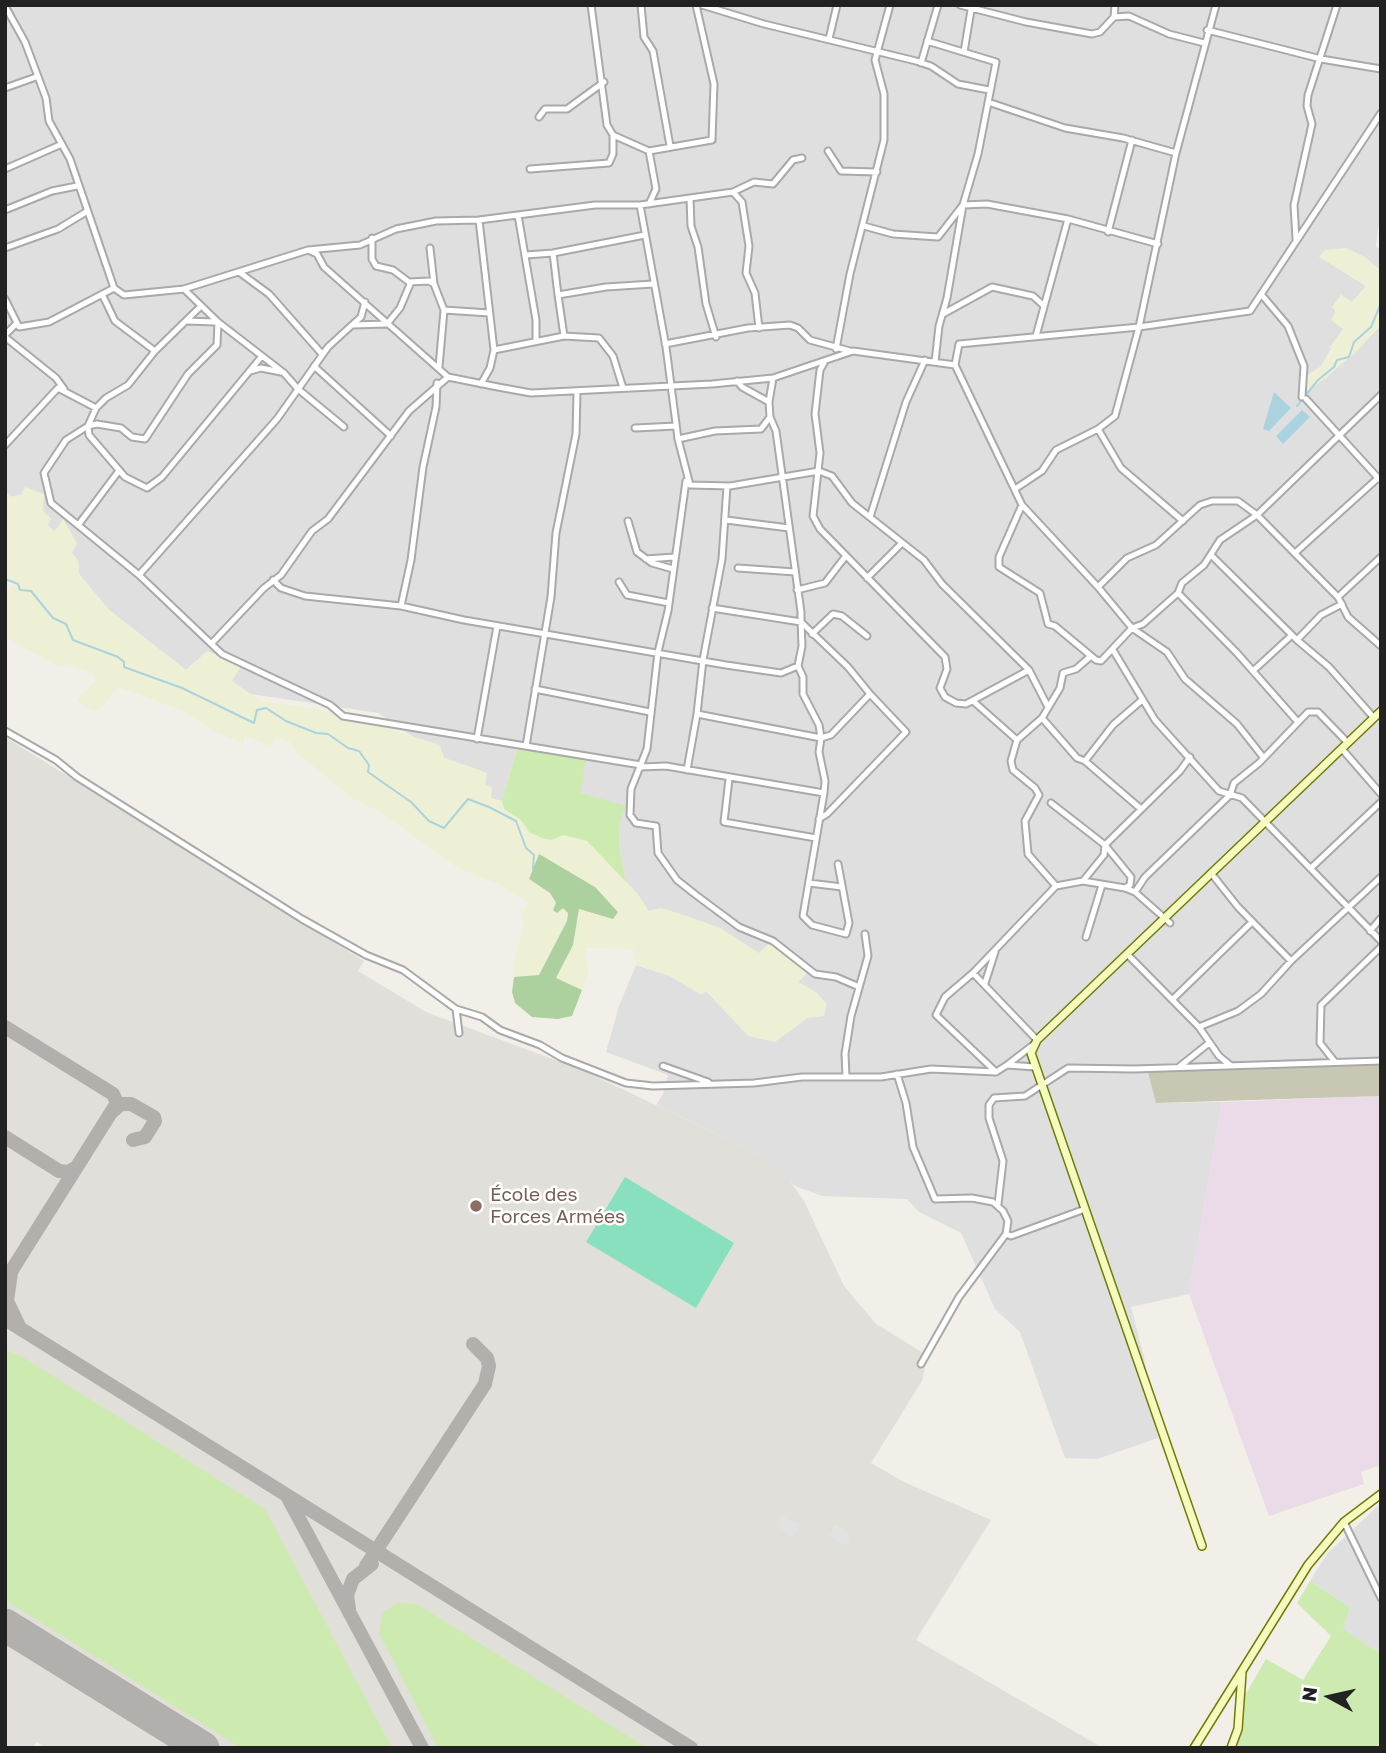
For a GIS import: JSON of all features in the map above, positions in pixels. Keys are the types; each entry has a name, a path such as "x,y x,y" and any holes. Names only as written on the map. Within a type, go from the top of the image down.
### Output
{"street":[{"path":"530,169 609,163 613,154 613,135 607,125 604,81 591,5"},
{"path":"641,5 644,37 653,51 670,146"},
{"path":"613,135 649,151 710,141 713,136 714,84 696,5"},
{"path":"702,5 764,24 921,62 958,85 989,90"},
{"path":"829,39 837,5"},
{"path":"836,349 850,274 884,140 884,94 876,70 876,52 890,5"},
{"path":"921,62 937,5"},
{"path":"960,5 971,10 1092,34 1100,32 1114,17 1115,5"},
{"path":"1015,489 1042,471 1056,450 1098,429 1115,416 1139,327 1176,153 1207,30 1216,5"},
{"path":"1296,239 1294,205 1312,124 1307,106 1308,95 1337,5"},
{"path":"6,8 25,42 46,98 49,121 70,159 114,288 124,295 184,289 308,250 360,245 396,229 436,221 479,220 595,205 640,205 733,192 760,180 773,184 793,160 802,158"},
{"path":"964,52 971,10"},
{"path":"1114,17 1129,16 1169,34 1204,43"},
{"path":"1207,30 1321,60 1380,67"},
{"path":"927,41 996,62 963,205 959,242 939,326 936,362"},
{"path":"5,88 36,77"},
{"path":"539,117 545,109 567,109 604,81"},
{"path":"988,102 1065,128 1132,140 1176,153"},
{"path":"1262,758 1237,724 1185,679 1167,652 1132,628 1022,505 955,365 959,344 1139,327 1250,311 1381,113"},
{"path":"1108,232 1132,140"},
{"path":"5,169 62,145"},
{"path":"649,151 656,190 649,204"},
{"path":"828,151 841,171 877,172"},
{"path":"5,210 52,191 77,186"},
{"path":"743,188 740,198 749,246 746,273 755,293 759,328"},
{"path":"733,192 740,198"},
{"path":"690,198 691,226 698,247 706,304 716,337"},
{"path":"963,205 987,204 1068,219 1158,244"},
{"path":"640,205 686,481 650,712 647,749 631,789 630,815 636,823 656,827 657,849 677,880 738,927 773,941 815,974 836,977 857,986"},
{"path":"864,226 893,234 939,237 963,205"},
{"path":"5,248 58,229 86,212"},
{"path":"517,215 526,255 536,341"},
{"path":"1036,336 1068,219"},
{"path":"479,220 494,349 485,380 481,384"},
{"path":"526,255 553,253 645,235"},
{"path":"372,238 373,263 393,270 411,282 429,281 434,284"},
{"path":"430,248 434,284 444,310 439,367"},
{"path":"308,250 317,254 324,267 448,377 481,384 531,393 671,388 773,378 853,351"},
{"path":"553,253 564,336"},
{"path":"239,272 269,294 322,354"},
{"path":"352,326 387,324 400,308 411,282"},
{"path":"558,295 606,287 653,284"},
{"path":"943,314 992,287 1032,296 1044,306"},
{"path":"5,299 19,327 50,322 114,288"},
{"path":"184,289 218,323 284,373 344,427"},
{"path":"102,294 115,321 155,351"},
{"path":"1261,294 1288,326 1304,366 1304,398 1380,479 1295,553"},
{"path":"139,575 200,508 299,389 322,354 360,317 365,302"},
{"path":"200,307 155,351 128,386 106,398 96,408 89,426 93,440 104,450 118,472 142,488 149,487 169,468 262,356"},
{"path":"444,310 489,313"},
{"path":"187,321 218,323"},
{"path":"218,323 217,345 188,374 145,439 132,437 121,428 110,425 89,426 66,440 44,472 48,499 79,523 102,547 139,575 231,659 330,705 343,716 641,766 666,766 729,779 824,793"},
{"path":"16,324 5,336 56,378 64,388 96,408"},
{"path":"665,344 790,325 798,328 810,340 836,349 955,365"},
{"path":"494,349 564,336 598,338 613,356 623,388"},
{"path":"870,517 875,493 906,402 925,360"},
{"path":"824,363 820,370 815,409 820,453 813,516 845,557 944,657 947,669 940,688 945,698 956,704 973,701 1003,681 1029,670"},
{"path":"314,366 391,436"},
{"path":"250,371 261,368 284,373"},
{"path":"212,643 295,558 312,531 328,519 409,411 437,383 448,377"},
{"path":"773,378 769,402 776,431 801,622 802,646 798,666 803,677 803,694 818,725 821,738 819,752 825,781 804,920 846,934 849,923 838,863"},
{"path":"737,381 742,387 769,402"},
{"path":"401,606 436,407 437,383"},
{"path":"5,445 55,390 64,388"},
{"path":"526,746 556,533 576,434 578,392"},
{"path":"1022,505 999,557 999,567 1040,593 1048,624 1101,661 1132,628 1143,624 1178,593 1182,583 1204,565 1220,540 1257,515 1380,397"},
{"path":"678,439 715,431 761,429 771,417"},
{"path":"635,428 676,426"},
{"path":"1098,429 1121,468 1183,521"},
{"path":"686,481 695,488 727,486 819,471 832,476 852,503 924,560 942,584 1029,670 1048,707"},
{"path":"79,523 118,472"},
{"path":"687,770 726,520 727,486"},
{"path":"1098,587 1127,558 1156,545 1206,502 1238,501 1257,515 1295,553 1338,597 1348,617 1381,646"},
{"path":"726,520 789,528"},
{"path":"628,521 637,552 646,559 673,569"},
{"path":"867,578 901,544"},
{"path":"1211,555 1294,638 1329,667 1374,718"},
{"path":"646,559 674,557"},
{"path":"797,590 825,583 845,557"},
{"path":"1338,597 1380,558"},
{"path":"738,568 795,572"},
{"path":"273,580 281,587 305,596 401,606 497,626 767,672 788,672 798,666"},
{"path":"619,582 627,595 669,603"},
{"path":"1178,593 1254,670 1297,721"},
{"path":"1254,670 1321,615 1342,604"},
{"path":"712,608 801,622 906,728 906,732 827,814 818,819"},
{"path":"802,646 815,636 832,614 842,616 867,636"},
{"path":"477,739 497,626"},
{"path":"1113,650 1155,720 1219,791 1242,799 1265,820 1381,942"},
{"path":"1056,886 1028,854 1025,821 1039,795 1035,788 1013,770 1011,761 1017,740 1042,718 1060,688 1063,673 1076,669 1091,656"},
{"path":"534,689 650,712"},
{"path":"697,714 821,738 831,735 870,694"},
{"path":"1085,761 1113,725 1142,700"},
{"path":"973,701 1017,740"},
{"path":"1135,892 1145,877 1230,795 1234,783 1297,721 1313,710 1345,746 1381,794"},
{"path":"5,731 57,760 76,777 302,919 366,955 403,970 456,1009 482,1017 500,1030 541,1045 562,1058 626,1083 653,1086 897,1074 931,1069 996,1072 1035,1043 1127,954 1167,921 1265,820 1381,711"},
{"path":"1042,718 1077,758 1085,761 1141,809"},
{"path":"1083,881 1104,855 1105,845 1190,757"},
{"path":"729,779 724,822 816,838"},
{"path":"1311,868 1381,802"},
{"path":"1051,803 1105,845 1131,877 1130,885 1125,888"},
{"path":"1211,873 1252,922 1292,961"},
{"path":"1199,1027 1238,1011 1261,994 1381,877"},
{"path":"996,1072 936,1015 945,997 974,973 1056,886 1083,881 1125,888 1135,892 1167,921"},
{"path":"809,883 842,887"},
{"path":"1086,937 1102,885"},
{"path":"1370,931 1381,918"},
{"path":"1173,999 1252,922"},
{"path":"846,1076 845,1055 857,986 868,956 865,934"},
{"path":"1335,1062 1320,1043 1321,1005 1381,947"},
{"path":"985,983 996,950"},
{"path":"1127,954 1199,1027 1209,1043 1230,1065"},
{"path":"974,973 1035,1043"},
{"path":"456,1009 459,1033"},
{"path":"1035,1043 1031,1053 1041,1087 1202,1546"},
{"path":"1179,1068 1209,1043"},
{"path":"921,1364 959,1297 1006,1234 1008,1221 998,1205 1003,1161 989,1118 989,1105 994,1098 1018,1098 1041,1087 1068,1068 1179,1068 1381,1061"},
{"path":"1007,1065 1035,1067"},
{"path":"663,1066 711,1083"},
{"path":"897,1074 906,1103 913,1147 934,1199 972,1198 998,1205"},
{"path":"1006,1234 1011,1236 1085,1209"},
{"path":"1194,1748 1308,1565 1344,1522 1381,1494"},
{"path":"1344,1522 1381,1598"},
{"path":"1231,1748 1240,1717 1242,1672"}],"shaded area":[{"path":"5,5 1381,5 1381,229 1378,227 1376,247 1381,249 1381,271 1365,257 1320,257 1366,286 1352,303 1341,295 1333,307 1343,329 1321,366 1325,379 1381,325 1381,1058 1328,1058 1156,1103 1222,1102 1189,1294 1131,1307 1144,1357 1158,1438 1097,1459 1065,1458 1020,1332 995,1309 961,1233 919,1212 907,1199 822,1196 795,1186 759,1154 656,1105 663,1094 668,1075 606,1052 619,1006 636,965 670,976 700,994 706,991 723,1008 792,1030 807,1017 824,1016 817,993 798,982 807,973 759,954 720,928 649,912 626,882 619,848 620,821 518,746 502,801 490,798 485,786 486,773 444,758 378,713 177,683 197,660 186,670 109,610 79,574 78,561 72,553 64,520 54,532 21,495 10,497 5,490"},
{"path":"1346,248 1365,257 1381,271 1381,325 1355,353 1308,392 1305,377 1321,366 1332,352 1330,347 1343,329 1331,320 1336,311 1332,307 1341,295 1352,302 1366,286 1319,257 1325,250"},
{"path":"25,487 44,494 43,511 51,519 47,526 55,532 63,519 77,543 72,553 78,561 79,574 109,610 186,670 207,651 242,665 232,681 259,700 336,712 440,745 444,758 487,773 485,785 492,787 491,798 502,801 504,809 521,820 529,832 552,840 563,835 587,841 637,893 649,911 661,908 720,928 759,953 769,943 778,946 807,973 798,982 817,993 827,1004 824,1016 807,1018 775,1042 748,1036 706,991 701,995 670,976 636,965 633,949 586,948 588,974 582,990 556,978 573,945 579,909 613,919 539,854 529,879 550,893 556,903 553,910 563,908 568,913 567,921 539,975 514,977 515,955 524,926 522,916 528,902 498,884 458,868 380,812 352,798 296,752 293,744 282,739 275,740 271,746 245,736 243,744 214,731 184,711 118,687 104,705 93,711 77,700 95,681 95,674 67,664 59,667 5,637 5,589 10,589 13,582 5,579 5,490 10,497 21,495"},
{"path":"5,737 364,961 358,971 426,1012 582,1070 759,1154 784,1173 804,1201 844,1286 876,1324 922,1352 926,1363 922,1381 871,1463 904,1482 991,1520 916,1640 1103,1748 47,1748 37,1742 31,1748 5,1748"},
{"path":"1381,1058 1381,1096 1156,1103 1148,1072 1227,1062"},
{"path":"1381,1096 1381,1465 1361,1472 1364,1484 1269,1516 1189,1294 1222,1102"},
{"path":"1381,1503 1381,1654 1342,1629 1350,1607 1310,1581 1327,1554"},
{"path":"782,1514 800,1525 793,1537 775,1526"},
{"path":"834,1524 850,1534 848,1542 843,1545 827,1535 832,1532"}],"green space":[{"path":"518,746 586,757 581,793 626,806 620,821 619,847 626,882 587,841 563,835 552,840 542,838 529,832 521,820 504,809 502,801"},
{"path":"539,854 595,887 618,912 613,919 579,909 573,945 556,978 582,990 572,1016 558,1019 532,1017 515,1003 512,992 514,977 539,975 567,921 568,913 563,908 557,913 553,910 556,903 550,893 529,879"},
{"path":"625,1177 734,1243 696,1308 586,1242"},
{"path":"5,1350 21,1356 265,1509 392,1748 241,1748 5,1600"},
{"path":"1310,1581 1350,1607 1343,1629 1381,1654 1381,1748 1237,1748 1242,1730 1245,1695 1266,1659 1303,1680 1331,1636 1297,1603"},
{"path":"397,1603 417,1604 647,1748 438,1748 379,1633 383,1612"}],"water":[{"path":"1274,392 1291,408 1269,431 1263,429"},
{"path":"1302,410 1310,417 1283,444 1276,436"}],"waterway":[{"path":"1297,406 1318,380 1334,367 1337,360 1349,357 1354,342 1371,327 1381,303"},
{"path":"5,579 18,584 20,590 31,591 53,618 66,624 73,640 118,657 124,662 124,667 182,688 254,723 257,710 266,708 286,721 316,733 328,734 348,748 359,751 369,765 368,772 411,802 429,821 444,828 468,799 516,821 526,848 534,855 533,869"}],"taxiway":[{"path":"5,1027 113,1094 117,1103 5,1281"},
{"path":"113,1111 121,1104 131,1104 154,1117 155,1121 145,1137 133,1140"},
{"path":"5,1137 59,1171 68,1172 75,1168"},
{"path":"11,1273 7,1301 19,1326"},
{"path":"5,1319 691,1748"},
{"path":"366,1566 485,1384 489,1366 487,1358 473,1344"},
{"path":"287,1496 422,1748"},
{"path":"349,1609 347,1595 353,1579 372,1564"}],"runway":[{"path":"5,1625 203,1748"}],"place":[{"name":"École des Forces Armées","path":"476,1206"}]}
